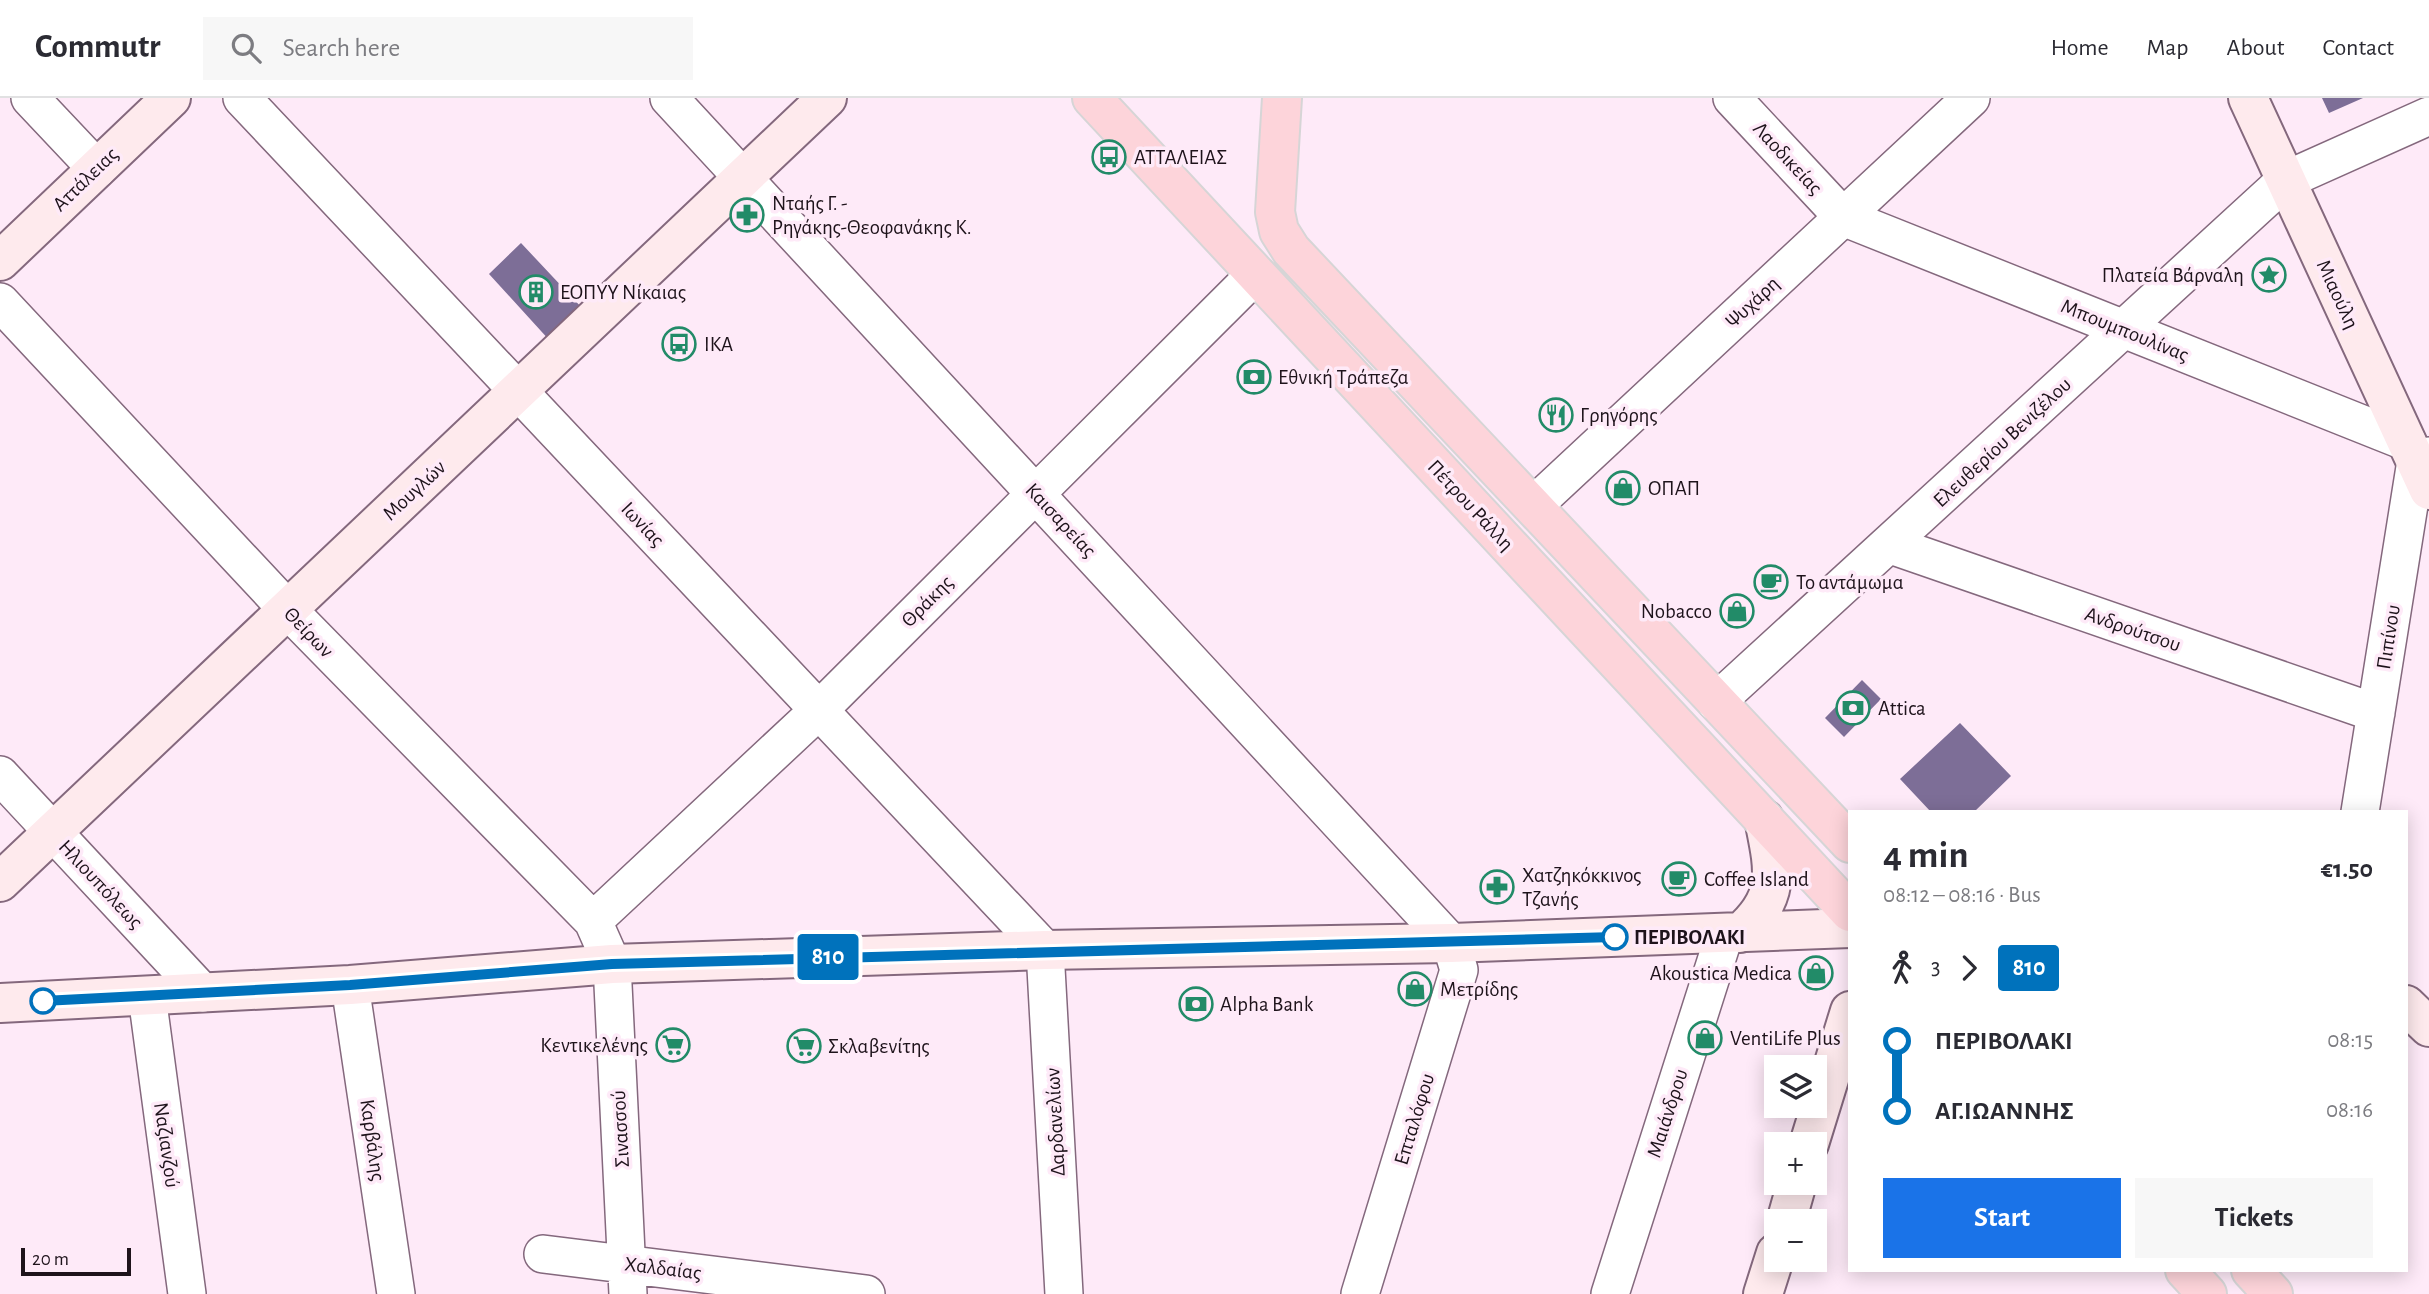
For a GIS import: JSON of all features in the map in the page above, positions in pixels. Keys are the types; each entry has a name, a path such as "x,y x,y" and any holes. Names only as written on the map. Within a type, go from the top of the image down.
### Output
{"main road":[{"name":"Αττάλειας","path":"0,261 171,98"},
{"name":"Μουγλών","path":"0,882 827,98"},
{"name":"Πέτρου Ράλλη","path":"1092,98 1848,910"},
{"path":"1282,98 1275,212 1279,231 1291,250 1848,841"},
{"name":"Μιαούλη","path":"2248,98 2420,462"},
{"path":"1732,933 1759,916 1770,896 1774,872 1764,819"},
{"path":"0,1003 350,985 612,964 1045,950 1451,943 1848,928"},
{"path":"2408,1007 2429,1027"},
{"path":"1813,1132 1848,1017"},
{"path":"2187,1272 2207,1294"},
{"path":"2253,1272 2273,1294"}],"street":[{"path":"30,98 97,169"},
{"name":"Ιωνίας","path":"242,98 1045,950"},
{"name":"Καισαρείας","path":"669,98 1451,943"},
{"name":"Λαοδικείας","path":"1732,98 1843,217"},
{"name":"Ψυχάρη","path":"1534,505 1971,98"},
{"name":"Ελευθερίου Βενιζέλου","path":"1716,702 1891,545 2286,180 2429,116"},
{"name":"Μπουμπουλίνας","path":"1843,217 2123,330 2420,462"},
{"name":"Θράκης","path":"593,921 819,710 1255,275"},
{"name":"Θείρων","path":"0,302 288,610 593,921 612,964"},
{"name":"Πιπίνου","path":"2360,810 2420,462"},
{"name":"Ανδρούτσου","path":"1891,545 2376,713"},
{"name":"Ηλιουπόλεως","path":"0,775 203,993"},
{"name":"Μαιάνδρου","path":"1610,1294 1732,933"},
{"name":"Επταλόφου","path":"1360,1294 1459,970 1451,943"},
{"name":"Δαρδανελίων","path":"1045,950 1064,1294"},
{"name":"Σινασσού","path":"612,964 627,1279"},
{"name":"Καρβάλης","path":"350,985 396,1294"},
{"name":"Ναζιανζού","path":"147,996 187,1294"},
{"name":"Χαλδαίας","path":"543,1254 627,1279 866,1294"}],"building":[{"path":"2322,98 2363,98 2329,113"},
{"name":"ΕΟΠΥΥ Νίκαιας","path":"521,243 583,309 551,342 489,274"},
{"path":"1862,680 1881,699 1844,737 1825,718"},
{"path":"1960,723 2011,776 1976,810 1929,810 1900,779"}],"bus line":[{"name":"810","path":"43,1001 350,985 612,964 1045,950 1451,943 1615,937"}],"place":[{"name":"ΑΤΤΑΛΕΙΑΣ","path":"1109,157"},
{"name":"Νταής Γ. - Ρηγάκης-Θεοφανάκης Κ.","path":"747,215"},
{"name":"Πλατεία Βάρναλη","path":"2269,275"},
{"name":"ΕΟΠΥΥ Νίκαιας","path":"536,292"},
{"name":"ΙΚΑ","path":"679,344"},
{"name":"Εθνική Τράπεζα","path":"1254,377"},
{"name":"Γρηγόρης","path":"1556,415"},
{"name":"ΟΠΑΠ","path":"1623,488"},
{"name":"Το αντάμωμα","path":"1771,582"},
{"name":"Nobacco","path":"1737,611"},
{"name":"Attica","path":"1853,708"},
{"name":"Coffee Island","path":"1679,879"},
{"name":"Χατζηκόκκινος Τζανής","path":"1497,887"},
{"name":"ΠΕΡΙΒΟΛΑΚΙ","path":"1615,937"},
{"name":"Akoustica Medica","path":"1816,973"},
{"name":"Μετρίδης","path":"1415,989"},
{"name":"Alpha Bank","path":"1196,1004"},
{"name":"VentiLife Plus","path":"1705,1038"},
{"name":"Κεντικελένης","path":"673,1045"},
{"name":"Σκλαβενίτης","path":"804,1046"}]}
